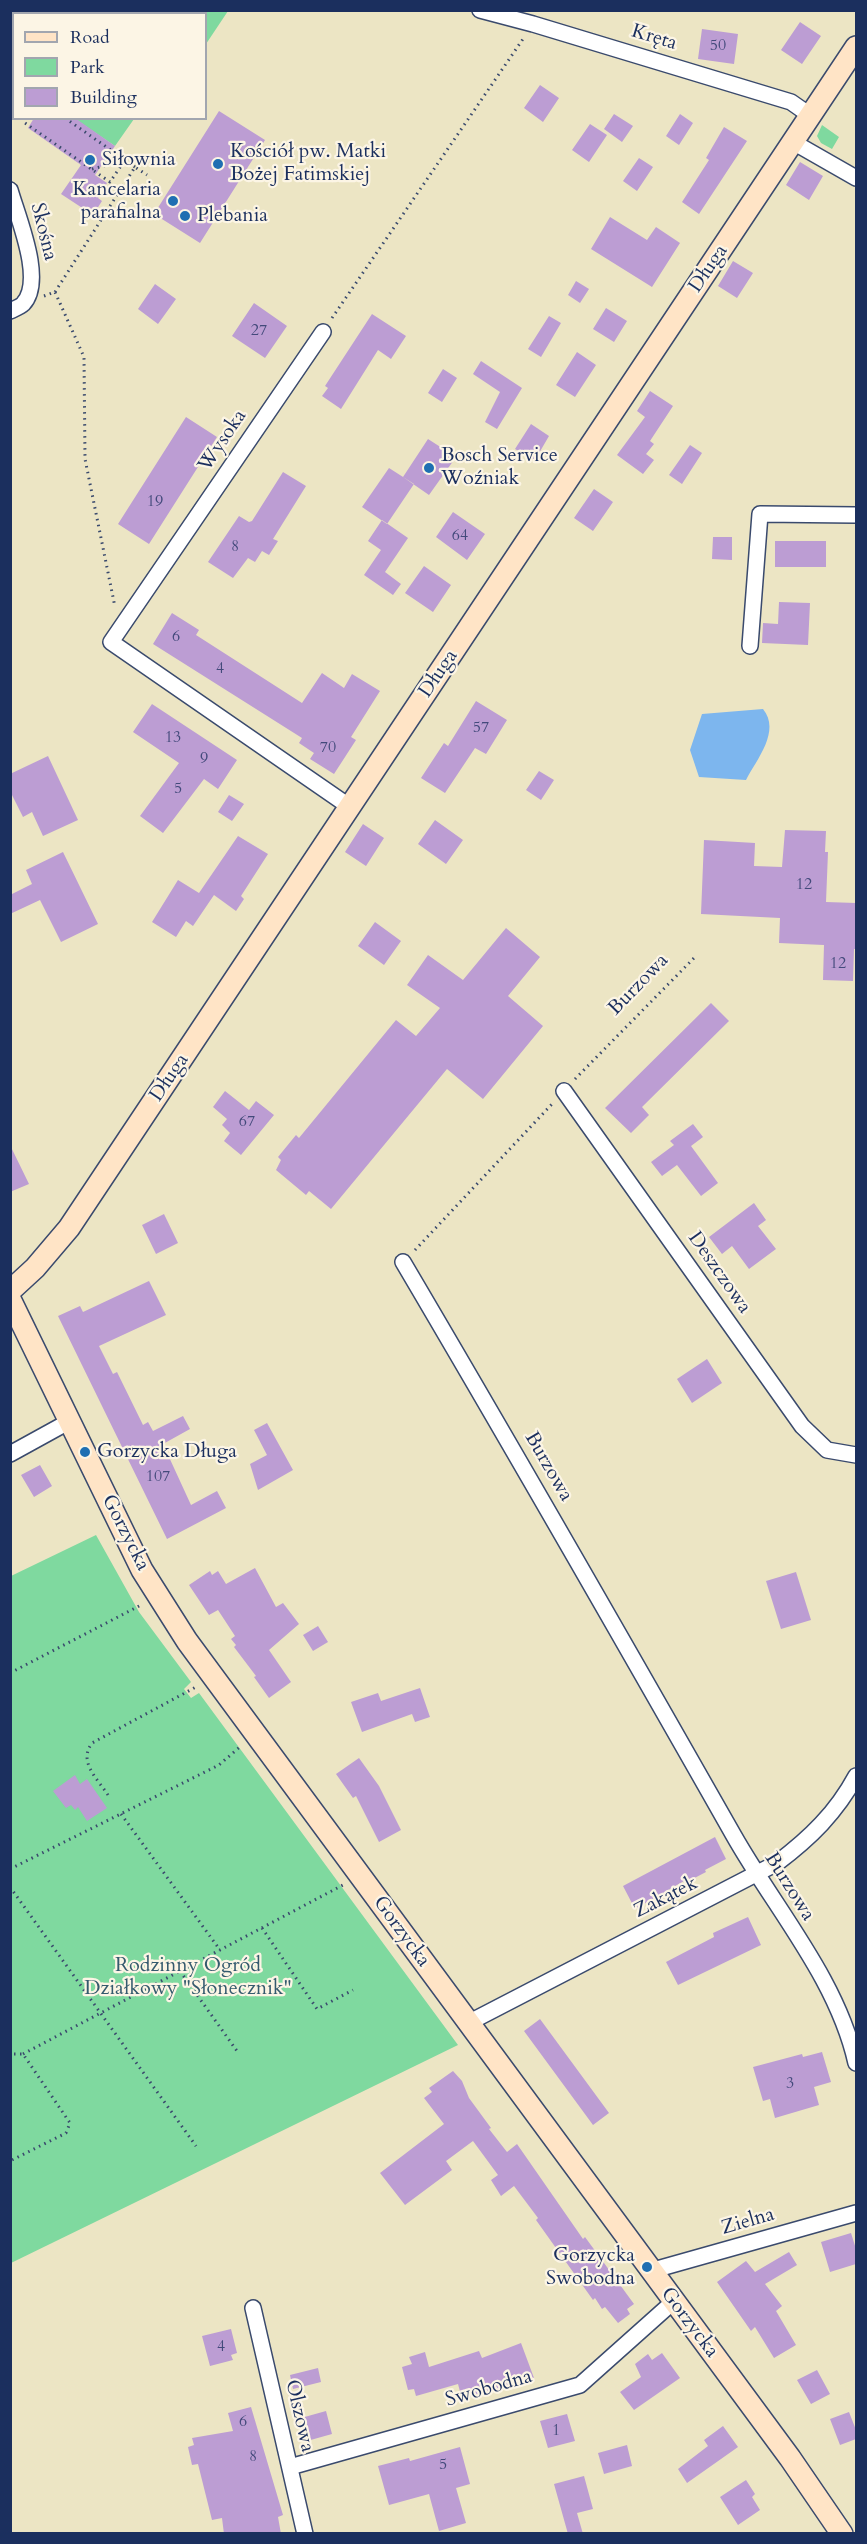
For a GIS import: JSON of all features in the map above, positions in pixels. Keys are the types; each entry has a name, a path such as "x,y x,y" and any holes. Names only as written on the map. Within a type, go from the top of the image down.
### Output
{"street":[{"name":"Kręta","path":"480,10 534,17 791,102 811,116"},
{"name":"Długa","path":"10,1291 35,1269 69,1228 856,47"},
{"path":"793,142 856,178"},
{"name":"Skośna","path":"10,190 33,269 31,290 17,308"},
{"name":"Wysoka","path":"120,629 323,332"},
{"path":"750,646 760,514 856,515"},
{"path":"120,629 111,642 350,807"},
{"name":"Deszczowa","path":"564,1091 802,1426 827,1450 856,1455"},
{"name":"Burzowa","path":"403,1262 527,1472 756,1875 820,1974 837,2005 856,2063"},
{"name":"Gorzycka","path":"10,1299 142,1570 187,1641 790,2458 842,2534"},
{"path":"10,1454 70,1421"},
{"name":"Zakątek","path":"468,2023 756,1875 804,1842 827,1820 847,1794 856,1776"},
{"name":"Zielna","path":"650,2271 856,2213"},
{"name":"Swobodna","path":"290,2467 580,2385 673,2302"},
{"name":"Olszowa","path":"253,2308 305,2534"}],"path":[{"path":"323,332 534,17"},
{"path":"27,120 25,123 110,182 125,160"},
{"path":"68,120 147,175"},
{"path":"91,169 125,160"},
{"path":"17,308 55,292 135,167"},
{"path":"55,292 84,357 85,459 120,629"},
{"name":"Burzowa","path":"403,1262 564,1091 696,956"},
{"path":"10,1673 138,1607"},
{"path":"108,1795 86,1761 87,1750 92,1743 187,1694"},
{"path":"10,1869 219,1765 239,1747"},
{"path":"121,1814 220,1950"},
{"path":"11,2053 22,2054 342,1886"},
{"path":"10,1887 196,2146"},
{"path":"262,1928 317,2009 353,1990"},
{"path":"180,1971 237,2051"},
{"path":"10,2161 66,2133 70,2123 22,2054"}],"green space":[{"path":"228,10 207,42 207,12 98,12"},
{"path":"76,120 133,120 115,146"},
{"path":"822,125 839,137 832,149 821,143 817,136"},
{"name":"Rodzinny Ogród Działkowy \"Słonecznik\"","path":"96,1535 139,1612 191,1682 184,1689 191,1698 199,1693 458,2045 11,2263 11,1576"}],"water":[{"path":"763,709 768,718 768,736 746,780 699,777 690,750 702,714"}],"building":[{"path":"800,22 821,36 802,64 781,50"},
{"path":"702,29 738,34 734,64 698,59"},
{"path":"540,85 559,98 543,122 524,108"},
{"name":"Kościół pw. Matki Bożej Fatimskiej","path":"219,111 265,140 200,243 154,214"},
{"path":"614,114 633,126 622,142 604,129"},
{"path":"680,114 693,123 679,145 666,136"},
{"name":"Siłownia","path":"33,120 78,120 115,146 95,175 107,183 98,198 102,201 93,215 61,194 81,165 28,128"},
{"path":"590,124 607,135 589,162 572,150"},
{"path":"724,127 747,141 699,214 682,202 709,160 706,158"},
{"path":"639,158 653,167 637,191 623,181"},
{"path":"800,162 823,176 809,200 786,185"},
{"path":"610,217 647,240 656,227 680,243 652,287 591,249"},
{"path":"733,261 753,273 737,298 718,286"},
{"path":"576,281 589,289 580,303 568,295"},
{"path":"155,284 176,299 158,324 138,309"},
{"path":"254,303 287,326 265,358 232,336"},
{"path":"606,308 627,321 614,342 593,329"},
{"path":"372,314 406,336 391,359 378,350 341,409 322,396 328,388 325,386"},
{"path":"549,316 561,323 541,357 528,349"},
{"path":"577,352 596,365 575,397 556,385"},
{"path":"481,361 522,388 497,429 485,422 500,392 473,374"},
{"path":"443,369 457,378 442,402 428,393"},
{"path":"650,391 673,406 650,441 654,444 646,454 654,460 643,474 617,455 645,417 637,411"},
{"path":"186,417 217,437 149,544 118,524"},
{"path":"531,424 549,436 535,460 515,449"},
{"path":"428,439 456,457 429,495 403,477"},
{"path":"690,445 702,453 682,484 669,475"},
{"path":"389,468 414,484 387,524 362,507"},
{"path":"283,472 306,486 273,539 278,541 269,555 262,551 255,562 248,558 233,578 208,562 239,516 249,522 252,521"},
{"path":"594,489 613,502 593,531 574,518"},
{"path":"453,512 485,534 467,560 436,537"},
{"path":"382,520 408,538 385,572 401,584 393,595 364,575 381,550 368,541"},
{"path":"713,537 732,537 732,560 712,559"},
{"path":"775,541 826,541 826,567 775,567"},
{"path":"424,566 451,585 433,612 405,593"},
{"path":"779,602 810,603 808,645 762,643 763,623 778,624"},
{"path":"172,613 199,630 196,635 302,703 322,673 344,688 352,674 380,691 351,737 356,740 334,774 310,759 314,753 299,743 302,738 153,644"},
{"path":"476,701 507,720 486,754 475,748 445,793 421,778 444,743 448,746"},
{"path":"152,704 237,760 218,789 204,779 163,833 140,816 179,763 133,732"},
{"path":"48,756 78,820 43,836 32,812 23,817 10,791 10,774"},
{"path":"539,771 554,780 541,800 526,790"},
{"path":"229,795 244,804 232,821 218,812"},
{"path":"435,820 463,840 446,864 418,844"},
{"path":"363,824 384,838 366,866 345,852"},
{"path":"785,830 826,831 825,852 828,852 826,902 856,903 853,981 823,980 824,945 779,943 780,918 701,914 704,840 755,843 754,866 782,867"},
{"path":"238,836 268,854 241,896 244,899 236,911 214,895 193,926 186,921 176,937 152,922 178,880 199,893"},
{"path":"63,852 98,924 61,942 40,900 10,914 10,895 32,884 26,870"},
{"path":"375,922 401,941 384,965 358,946"},
{"path":"506,928 540,957 508,996 543,1026 483,1099 447,1069 331,1209 309,1191 306,1195 276,1170 281,1160 278,1157 296,1135 299,1138 396,1020 416,1036 440,1008 407,985 428,955 463,980"},
{"path":"711,1003 729,1021 642,1107 649,1115 631,1133 605,1108"},
{"path":"225,1091 249,1110 256,1101 274,1115 241,1155 224,1141 230,1133 222,1125 227,1119 213,1107"},
{"path":"693,1124 703,1137 691,1146 718,1183 701,1196 677,1165 662,1176 651,1162 674,1145 670,1141"},
{"path":"10,1145 29,1184 10,1192"},
{"path":"754,1203 766,1220 758,1226 776,1249 749,1269 732,1246 722,1254 709,1237"},
{"path":"164,1214 178,1243 156,1254 142,1225"},
{"path":"149,1281 166,1315 99,1346 113,1374 117,1372 143,1425 148,1422 153,1431 183,1416 190,1429 163,1444 191,1505 217,1491 226,1508 167,1539 58,1316 80,1306 83,1312"},
{"path":"707,1359 722,1383 692,1403 677,1379"},
{"path":"267,1423 293,1470 258,1490 250,1464 267,1455 254,1430"},
{"path":"40,1465 52,1486 34,1497 21,1475"},
{"path":"255,1568 276,1607 283,1603 299,1624 269,1650 291,1682 269,1698 234,1647 236,1645 231,1639 235,1636 218,1610 209,1615 189,1585 210,1571 212,1575 218,1571 226,1584"},
{"path":"796,1572 811,1620 781,1629 766,1581"},
{"path":"318,1626 328,1642 313,1651 303,1635"},
{"path":"420,1688 430,1717 415,1722 412,1714 362,1732 351,1702 378,1693 381,1701"},
{"path":"359,1758 379,1786 401,1830 379,1842 356,1796 353,1798 336,1774"},
{"path":"75,1775 80,1784 87,1779 107,1808 87,1821 78,1807 75,1810 71,1805 66,1808 53,1791"},
{"path":"715,1837 726,1859 635,1909 623,1886"},
{"path":"748,1917 761,1945 678,1985 666,1962 714,1937 713,1933"},
{"path":"540,2019 609,2113 593,2125 524,2031"},
{"path":"822,2052 831,2082 814,2087 819,2105 775,2118 770,2099 763,2101 753,2067 802,2054 803,2057"},
{"path":"453,2071 462,2081 469,2098 491,2128 489,2129 507,2152 517,2144 583,2239 585,2237 634,2304 627,2309 630,2314 618,2323 605,2307 602,2309 595,2298 593,2300 514,2186 501,2196 491,2180 498,2175 473,2141 446,2161 452,2170 405,2205 380,2173 444,2124 424,2098 432,2092 429,2088"},
{"path":"851,2233 856,2249 856,2264 830,2272 821,2242"},
{"path":"789,2252 797,2265 765,2284 782,2306 776,2311 796,2345 774,2358 755,2327 751,2331 717,2282 746,2261 755,2272"},
{"path":"231,2329 237,2353 231,2355 233,2360 210,2366 202,2336"},
{"path":"521,2343 534,2378 510,2387 509,2385 462,2399 458,2384 416,2396 414,2389 408,2390 402,2367 412,2364 409,2357 425,2352 429,2367 479,2351 482,2358"},
{"path":"662,2353 680,2378 634,2410 620,2392 641,2377 635,2364 648,2354 652,2360"},
{"path":"318,2368 321,2382 293,2389 290,2375"},
{"path":"817,2370 830,2394 811,2404 797,2380"},
{"path":"251,2407 283,2515 278,2517 281,2534 224,2534 222,2518 212,2520 198,2464 192,2465 188,2447 194,2445 192,2438 233,2431 228,2413"},
{"path":"326,2411 332,2434 307,2441 301,2418"},
{"path":"849,2412 856,2430 856,2439 840,2445 830,2419"},
{"path":"567,2414 575,2441 548,2448 540,2421"},
{"path":"723,2426 738,2447 687,2483 678,2469 708,2446 704,2440"},
{"path":"627,2445 632,2466 604,2474 598,2453"},
{"path":"460,2447 470,2484 456,2488 466,2523 439,2531 429,2494 389,2505 378,2466 409,2458 410,2461"},
{"path":"584,2476 593,2509 577,2513 583,2534 568,2534 554,2484"},
{"path":"746,2480 755,2494 752,2497 760,2510 738,2525 720,2497"}],"place":[{"name":"Siłownia","path":"90,160"},
{"name":"Kościół pw. Matki Bożej Fatimskiej","path":"218,164"},
{"name":"Kancelaria parafialna","path":"173,201"},
{"name":"Plebania","path":"185,216"},
{"name":"Bosch Service Woźniak","path":"429,468"},
{"name":"Gorzycka Długa","path":"85,1452"},
{"name":"Gorzycka Swobodna","path":"647,2267"}]}
